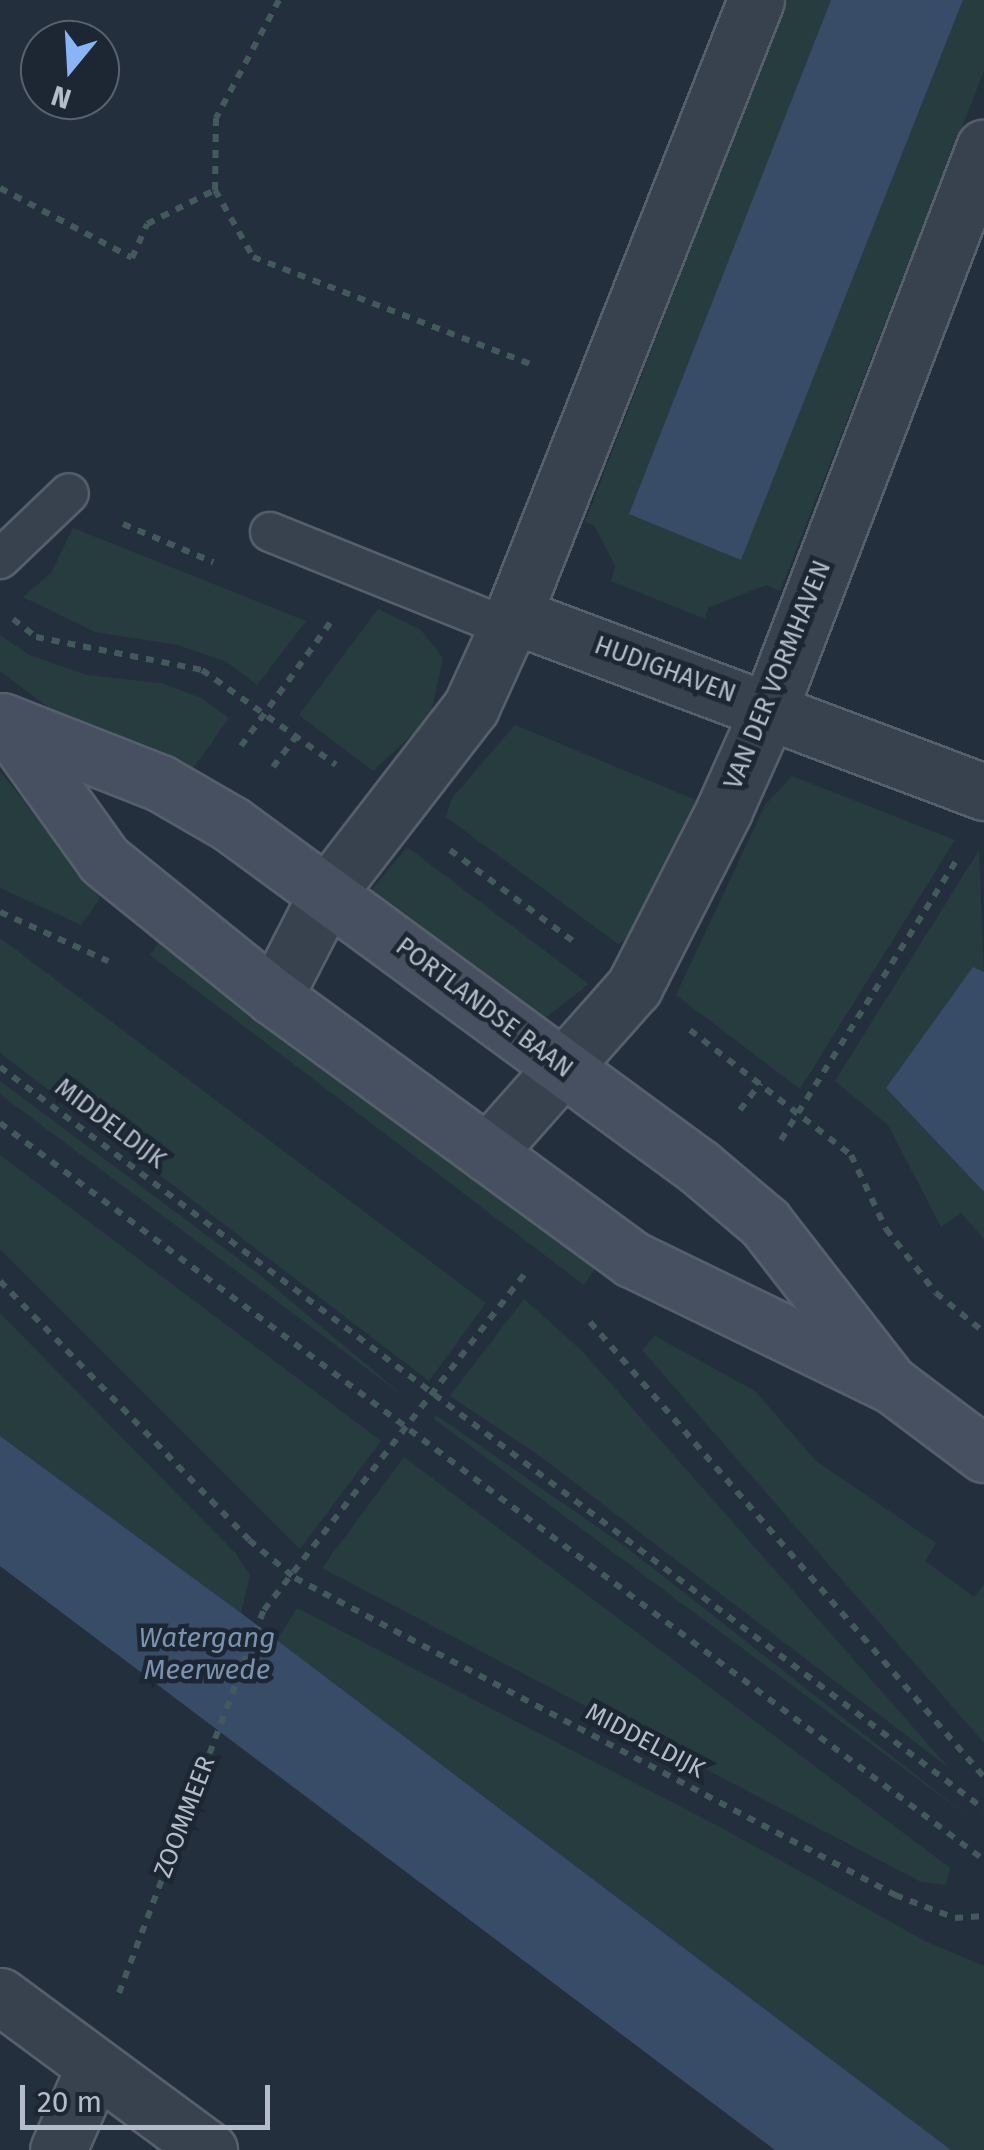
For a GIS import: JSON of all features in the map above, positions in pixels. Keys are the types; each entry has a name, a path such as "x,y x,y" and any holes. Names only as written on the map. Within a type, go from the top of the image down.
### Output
{"street":[{"path":"274,997 328,892 471,706 510,621 756,0"},
{"name":"VAN DER VORMHAVEN","path":"487,1153 634,987 770,707 984,148"},
{"name":"HUDIGHAVEN","path":"510,621 770,707 984,792"},
{"name":"PORTLANDSE BAAN","path":"3,721 160,783 328,892 738,1197 892,1385"},
{"name":"PORTLANDSE BAAN","path":"3,721 104,860 274,997 487,1153 673,1282 892,1385 984,1454"},
{"path":"0,1996 209,2150"},
{"path":"58,2150 94,2068"}],"lane":[{"path":"0,559 68,492"},
{"path":"270,532 510,621"}],"path":[{"path":"278,0 216,118 215,190 253,256 458,338"},
{"path":"0,188 132,258 147,224 215,190"},
{"path":"738,1197 801,1114 964,848"},
{"path":"0,912 89,952"},
{"path":"634,987 851,1155 886,1229 936,1293 984,1332"},
{"name":"MIDDELDIJK","path":"0,1067 432,1398 626,1534 984,1809"},
{"path":"0,1123 984,1860"},
{"path":"295,1578 527,1271 542,1282"},
{"name":"MIDDELDIJK","path":"0,1280 249,1540 295,1578 895,1895 955,1918 984,1916"},
{"path":"613,1346 673,1282"},
{"path":"586,1316 984,1777"},
{"name":"ZOOMMEER","path":"94,2068 264,1610 295,1578"}],"green space":[{"path":"787,0 831,0 630,514 741,559 963,0 984,0 984,71 780,591 766,585 708,608 705,619 611,581 615,566 594,525 585,522"},
{"path":"73,528 306,621 257,685 227,662 178,645 95,632 23,597 51,573"},
{"path":"378,609 421,630 443,658 430,718 373,771 299,715"},
{"path":"0,635 29,655 87,675 161,683 201,698 229,718 192,770 53,711 0,671"},
{"path":"515,725 696,800 630,937 618,944 446,817 452,798"},
{"path":"0,771 100,898 81,925 0,888"},
{"path":"792,776 955,840 800,1089 676,995 765,805"},
{"path":"407,847 589,984 540,1022 369,893"},
{"path":"979,850 984,972 973,968 887,1088 984,1192 984,1239 961,1213 941,1227 888,1125 835,1081"},
{"path":"0,938 486,1303 429,1381 0,1053"},
{"path":"160,941 597,1266 584,1285 150,955"},
{"path":"0,1081 260,1275 406,1398 0,1094"},
{"path":"0,1155 381,1441 300,1549 0,1249"},
{"path":"524,1299 582,1351 949,1768 537,1454 450,1396"},
{"path":"0,1313 236,1554 250,1575 241,1613 0,1436"},
{"path":"655,1336 755,1391 816,1461 936,1543 925,1561 974,1597 984,1584 984,1743 642,1350"},
{"path":"436,1415 626,1547 973,1820 434,1419"},
{"path":"404,1457 950,1868 946,1885 921,1882 322,1568"},
{"path":"297,1608 720,1827 925,1941 984,1966 984,2150 951,2150 277,1640"}],"water":[{"path":"831,0 963,0 741,560 629,514"},
{"path":"973,967 984,972 984,1192 886,1088"},
{"name":"Watergang Meerwede","path":"0,1436 241,1613 951,2150 775,2150 0,1566"}]}
